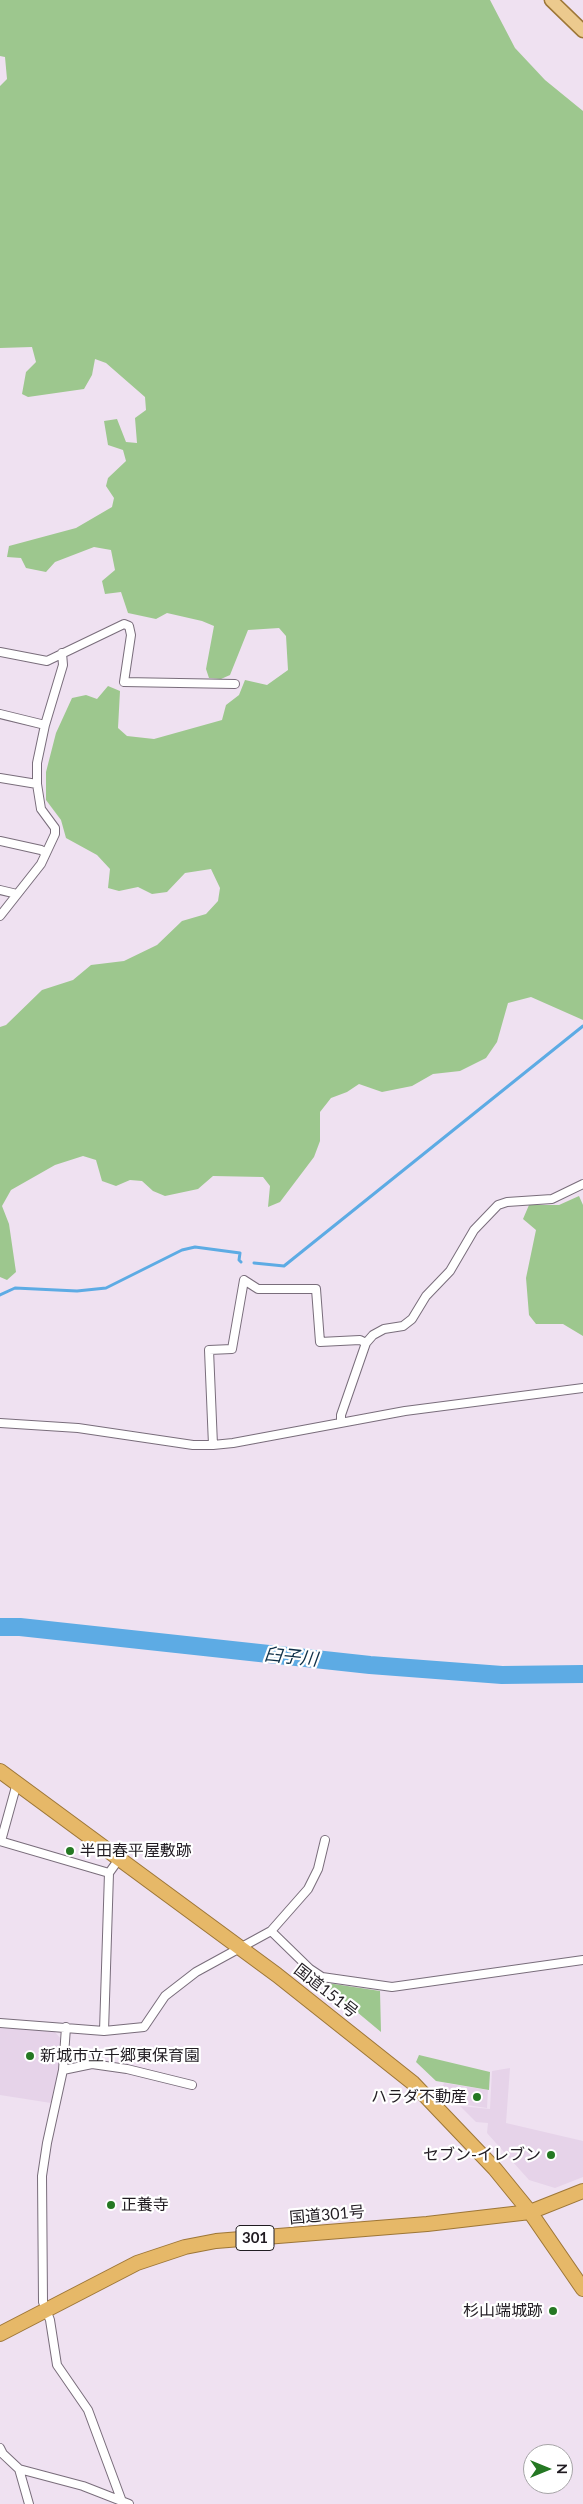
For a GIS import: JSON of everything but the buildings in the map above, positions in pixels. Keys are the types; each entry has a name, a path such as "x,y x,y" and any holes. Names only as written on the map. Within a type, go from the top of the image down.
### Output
{"highway":[{"name":"国道151号","path":"0,1771 239,1950 277,1975 413,2083 495,2169 530,2212 583,2288"},
{"name":"国道301号","path":"0,2334 137,2262 185,2246 216,2241 427,2224 530,2212 583,2191"}],"main road":[{"path":"551,0 583,31"}],"street":[{"path":"0,652 47,660 124,624 129,626 130,635 124,682 235,684"},
{"path":"0,916 46,854 55,834 55,828 43,814 37,784 38,751 63,665 62,653"},
{"path":"0,714 45,725"},
{"path":"0,778 37,784"},
{"path":"0,841 41,850 46,854"},
{"path":"0,890 16,894"},
{"path":"341,1422 341,1415 366,1343 373,1335 384,1329 404,1326 412,1319 426,1296 450,1271 474,1230 498,1205 507,1202 552,1199 583,1184"},
{"path":"213,1445 209,1350 232,1349 244,1280 258,1288 316,1289 320,1342 360,1340 366,1343"},
{"path":"0,1423 78,1428 193,1445 213,1445 233,1443 341,1422 583,1388"},
{"path":"17,1783 0,1841 109,1873"},
{"path":"0,2023 104,2031 144,2027 166,1996 196,1972 271,1931 308,1889 318,1870 325,1840"},
{"path":"104,2031 109,1873 119,1859"},
{"path":"271,1931 310,1969 322,1977 392,1987 583,1960"},
{"path":"66,2027 64,2070 47,2143 42,2176 41,2218 45,2311 50,2320 57,2365 88,2410 121,2499"},
{"path":"64,2070 92,2064 127,2069 192,2085"},
{"path":"0,2448 3,2454 19,2469 83,2486 121,2499 129,2504"},
{"path":"19,2469 29,2504"}],"shaded area":[{"name":"新城市立千郷東保育園","path":"0,2028 54,2031 62,2040 59,2072 51,2103 0,2095"},
{"path":"510,2068 506,2123 583,2141 583,2177 555,2188 529,2180 487,2133 488,2123 476,2122 460,2106 490,2109 492,2071"},
{"path":"444,2083 488,2090 487,2108 460,2104 442,2087"}],"green space":[{"path":"0,0 490,0 515,48 545,80 583,111 583,1020 531,997 508,1003 497,1042 486,1058 460,1071 433,1074 412,1086 382,1092 359,1084 347,1092 331,1098 320,1112 320,1141 314,1157 280,1202 268,1207 270,1186 263,1177 213,1176 198,1189 165,1196 153,1191 142,1181 130,1180 116,1186 102,1181 96,1160 83,1156 55,1165 11,1190 2,1206 9,1224 16,1272 7,1280 0,1277 0,1027 6,1025 42,990 73,980 91,965 124,961 157,945 182,921 206,914 218,901 220,888 211,869 185,873 167,892 152,894 138,887 119,891 108,888 110,869 97,855 66,838 61,820 46,800 46,772 56,733 72,698 86,695 97,699 108,686 120,691 118,728 127,736 154,739 222,720 226,705 239,695 245,680 267,685 288,670 286,636 279,628 248,630 230,675 221,679 209,678 206,669 214,626 202,621 167,613 156,619 128,613 121,592 105,594 102,581 115,570 111,550 94,547 55,562 46,572 26,568 21,558 7,557 9,546 76,528 112,507 114,498 106,486 108,478 126,461 123,450 108,445 104,421 117,419 126,442 137,443 135,418 146,410 145,397 106,363 95,359 92,375 84,389 28,397 22,394 26,372 36,362 32,347 0,348 0,86 7,79 5,57 0,56"},
{"path":"579,1196 583,1205 583,1336 563,1324 536,1324 529,1315 526,1278 536,1230 523,1219 529,1205 559,1205"},
{"path":"321,1982 380,1991 381,2032"},
{"path":"419,2055 490,2072 489,2090 436,2081 416,2062"}],"waterway":[{"path":"254,1263 284,1266 583,1026"},
{"path":"0,1295 15,1288 77,1291 106,1288 182,1250 195,1247 240,1253 239,1260 241,1262"},
{"name":"臼子川","path":"0,1627 20,1627 370,1665 502,1675 583,1674"}],"place":[{"name":"半田春平屋敷跡","path":"70,1851"},
{"name":"新城市立千郷東保育園","path":"30,2056"},
{"name":"ハラダ不動産","path":"477,2097"},
{"name":"セブン-イレブン","path":"551,2155"},
{"name":"正養寺","path":"111,2205"},
{"name":"杉山端城跡","path":"553,2311"}]}
